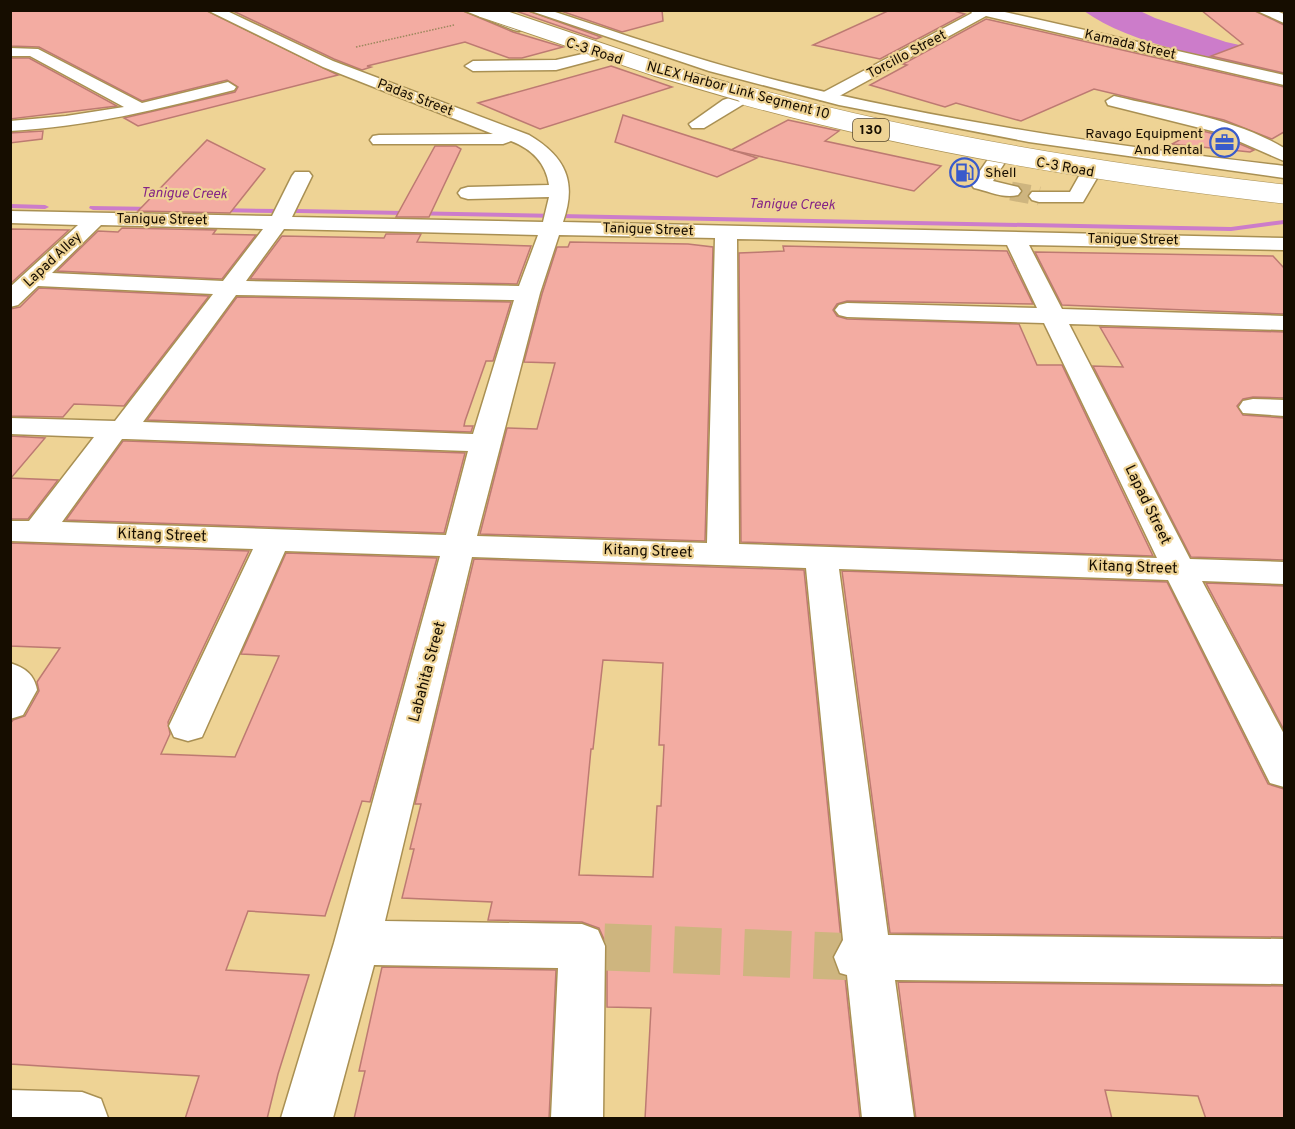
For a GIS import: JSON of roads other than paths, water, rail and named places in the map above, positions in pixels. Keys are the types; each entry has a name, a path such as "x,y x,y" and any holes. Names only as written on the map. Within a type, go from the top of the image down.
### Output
{"main road":[{"name":"Padas Street","path":"213,10 312,57 523,139 540,148 555,168 556,211"},
{"name":"C-3 Road","path":"469,10 741,99 789,112 1090,173 1210,192 1284,200"},
{"name":"NLEX Harbor Link Segment 10","path":"523,10 729,75 823,99 954,128 1099,153 1284,174"},
{"name":"C-3 Road","path":"534,10 739,75 826,97 961,125 1094,148 1284,174"},
{"path":"1261,10 1284,19"},
{"name":"Torcillo Street","path":"826,97 983,11"},
{"name":"Kamada Street","path":"983,11 1284,78"},
{"name":"NLEX Harbor Link Segment 10","path":"486,14 713,87 799,110 943,141 1078,166 1209,186 1284,194"},
{"path":"1085,20 1102,28 1160,46 1284,78"},
{"path":"10,52 33,52 141,109"},
{"path":"473,66 556,65 600,54"},
{"path":"10,126 43,125 141,109 228,87"},
{"path":"698,124 741,99"},
{"path":"1114,101 1239,134 1268,144 1284,156"},
{"path":"379,140 523,139"},
{"path":"1039,196 1076,198 1090,173 1094,148"},
{"path":"1000,156 981,184 1011,191"},
{"path":"24,532 118,431 231,288 279,222 302,176"},
{"path":"468,193 556,211"},
{"name":"Tanigue Street","path":"10,217 279,222 556,211 726,233 1284,244"},
{"name":"Labahita Street","path":"307,1119 357,943 485,443 528,293 556,211"},
{"name":"Lapad Alley","path":"10,300 96,219"},
{"path":"723,554 726,233"},
{"name":"Lapad Street","path":"1014,237 1179,570 1284,771"},
{"path":"33,279 231,288 528,293"},
{"path":"847,310 1284,323"},
{"path":"1252,407 1284,408"},
{"path":"10,426 485,443"},
{"name":"Kitang Street","path":"24,532 1284,573"},
{"path":"188,726 274,540"},
{"path":"821,558 862,957 879,1030 888,1119"},
{"path":"10,677 17,683 18,690 10,705"},
{"path":"357,943 593,947 577,1119"},
{"path":"862,957 1284,962"},
{"path":"10,1116 82,1119"}],"waterway":[{"name":"Tanigue Creek","path":"10,206 45,207"},
{"name":"Tanigue Creek","path":"93,208 157,209"},
{"name":"Tanigue Creek","path":"217,210 276,211"},
{"name":"Tanigue Creek","path":"299,211 1231,229 1284,222"}],"tunnel":[{"path":"1011,191 1039,196"},
{"path":"604,947 857,957"}],"place":[{"name":"Ravago Equipment And Rental","path":"1224,142"},
{"name":"Shell","path":"964,173"}]}
